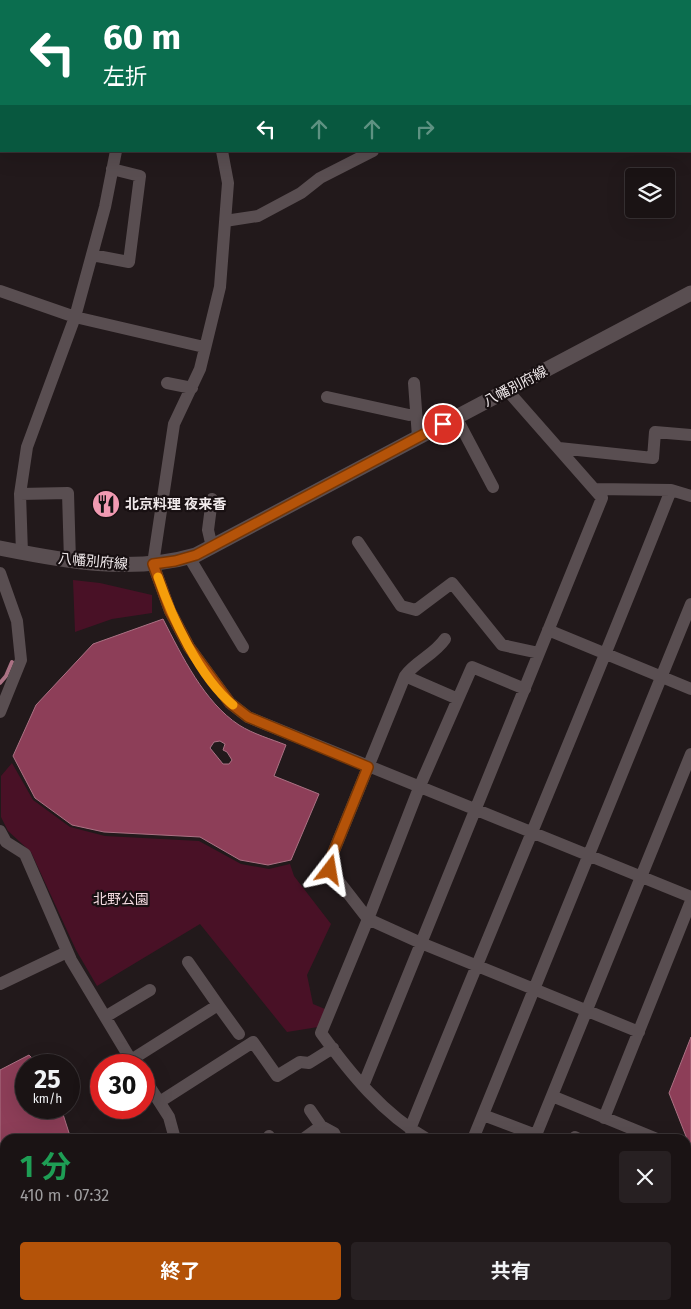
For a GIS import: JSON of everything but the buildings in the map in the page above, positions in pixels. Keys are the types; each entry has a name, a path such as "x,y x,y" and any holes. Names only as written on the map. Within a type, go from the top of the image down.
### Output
{"main road":[{"name":"八幡別府線","path":"0,548 102,565 153,564 189,557 212,547 691,293"}],"street":[{"path":"22,553 20,494 27,446 75,317 105,206 116,152"},
{"path":"222,152 228,183 220,287 200,369 174,424 153,564 170,611 189,647 230,703 248,717 691,897"},
{"path":"225,221 258,216 301,193 320,178 371,152"},
{"path":"92,255 129,262 140,176 112,169"},
{"path":"0,291 75,317 204,347"},
{"path":"166,383 192,388"},
{"path":"414,383 418,437"},
{"path":"363,1086 602,498 507,390"},
{"path":"327,397 409,415 416,412"},
{"path":"456,417 493,486"},
{"path":"653,458 655,432 691,435"},
{"path":"559,448 666,460"},
{"path":"595,489 671,490 691,496"},
{"path":"410,1129 476,965 606,655 671,490"},
{"path":"20,494 68,493 70,561"},
{"path":"212,499 208,530 212,547"},
{"path":"358,542 371,572 401,606 416,610 452,583 502,645 539,653"},
{"path":"189,557 244,647"},
{"path":"0,573 17,621 21,660 5,694 0,712"},
{"path":"475,1134 691,604"},
{"path":"548,630 691,689"},
{"path":"445,639 438,649 410,669 405,676 329,863 330,870 368,919 421,943 639,1032"},
{"path":"418,1134 410,1129 363,1086 321,1033 419,788 472,667 525,689"},
{"path":"405,676 458,699"},
{"path":"536,1134 691,754"},
{"path":"2,841 25,854 68,952 127,1054"},
{"path":"604,1118 691,902"},
{"path":"0,984 68,952"},
{"path":"188,962 218,1005 239,1026"},
{"path":"105,1018 150,990"},
{"path":"142,1054 185,1020 218,1005"},
{"path":"160,1101 220,1071 253,1042 277,1076 300,1062 309,1064 332,1048"},
{"path":"155,1094 169,1117 174,1134"},
{"path":"552,1096 644,1134"},
{"path":"310,1110 322,1126 335,1134"},
{"path":"483,1115 533,1134"},
{"path":"310,1134 322,1126"}],"green space":[{"path":"73,580 100,583 152,595 152,613 112,619 75,632"},
{"name":"北野公園","path":"12,763 33,800 70,827 105,836 199,841 241,864 269,869 290,864 294,876 331,924 307,975 313,1004 325,1009 318,1027 287,1032 200,924 97,986 76,950 31,852 8,831 1,817 1,776"}],"shaded area":[{"path":"163,619 195,677 215,704 244,728 286,745 274,776 319,794 291,860 268,865 240,860 200,837 104,832 72,825 35,798 13,756 36,705 93,644","holes":["220,741 225,744 223,750 227,752 232,760 229,764 223,764 210,748 214,742"]},
{"path":"691,1037 691,1134 685,1134 669,1093"},
{"path":"15,1062 15,1119 65,1119 69,1134 0,1134 0,1070"}],"waterway":[{"path":"0,683 6,676 12,662"}],"slow traffic":[{"path":"158,577 170,611 189,647 209,677 233,705"}],"place":[{"name":"北京料理 夜来香","path":"106,504"}],"route":[{"path":"330,870 329,863 368,767 248,717 230,703 209,677 189,647 170,611 153,564 175,561 196,555 217,545 443,424"}]}
